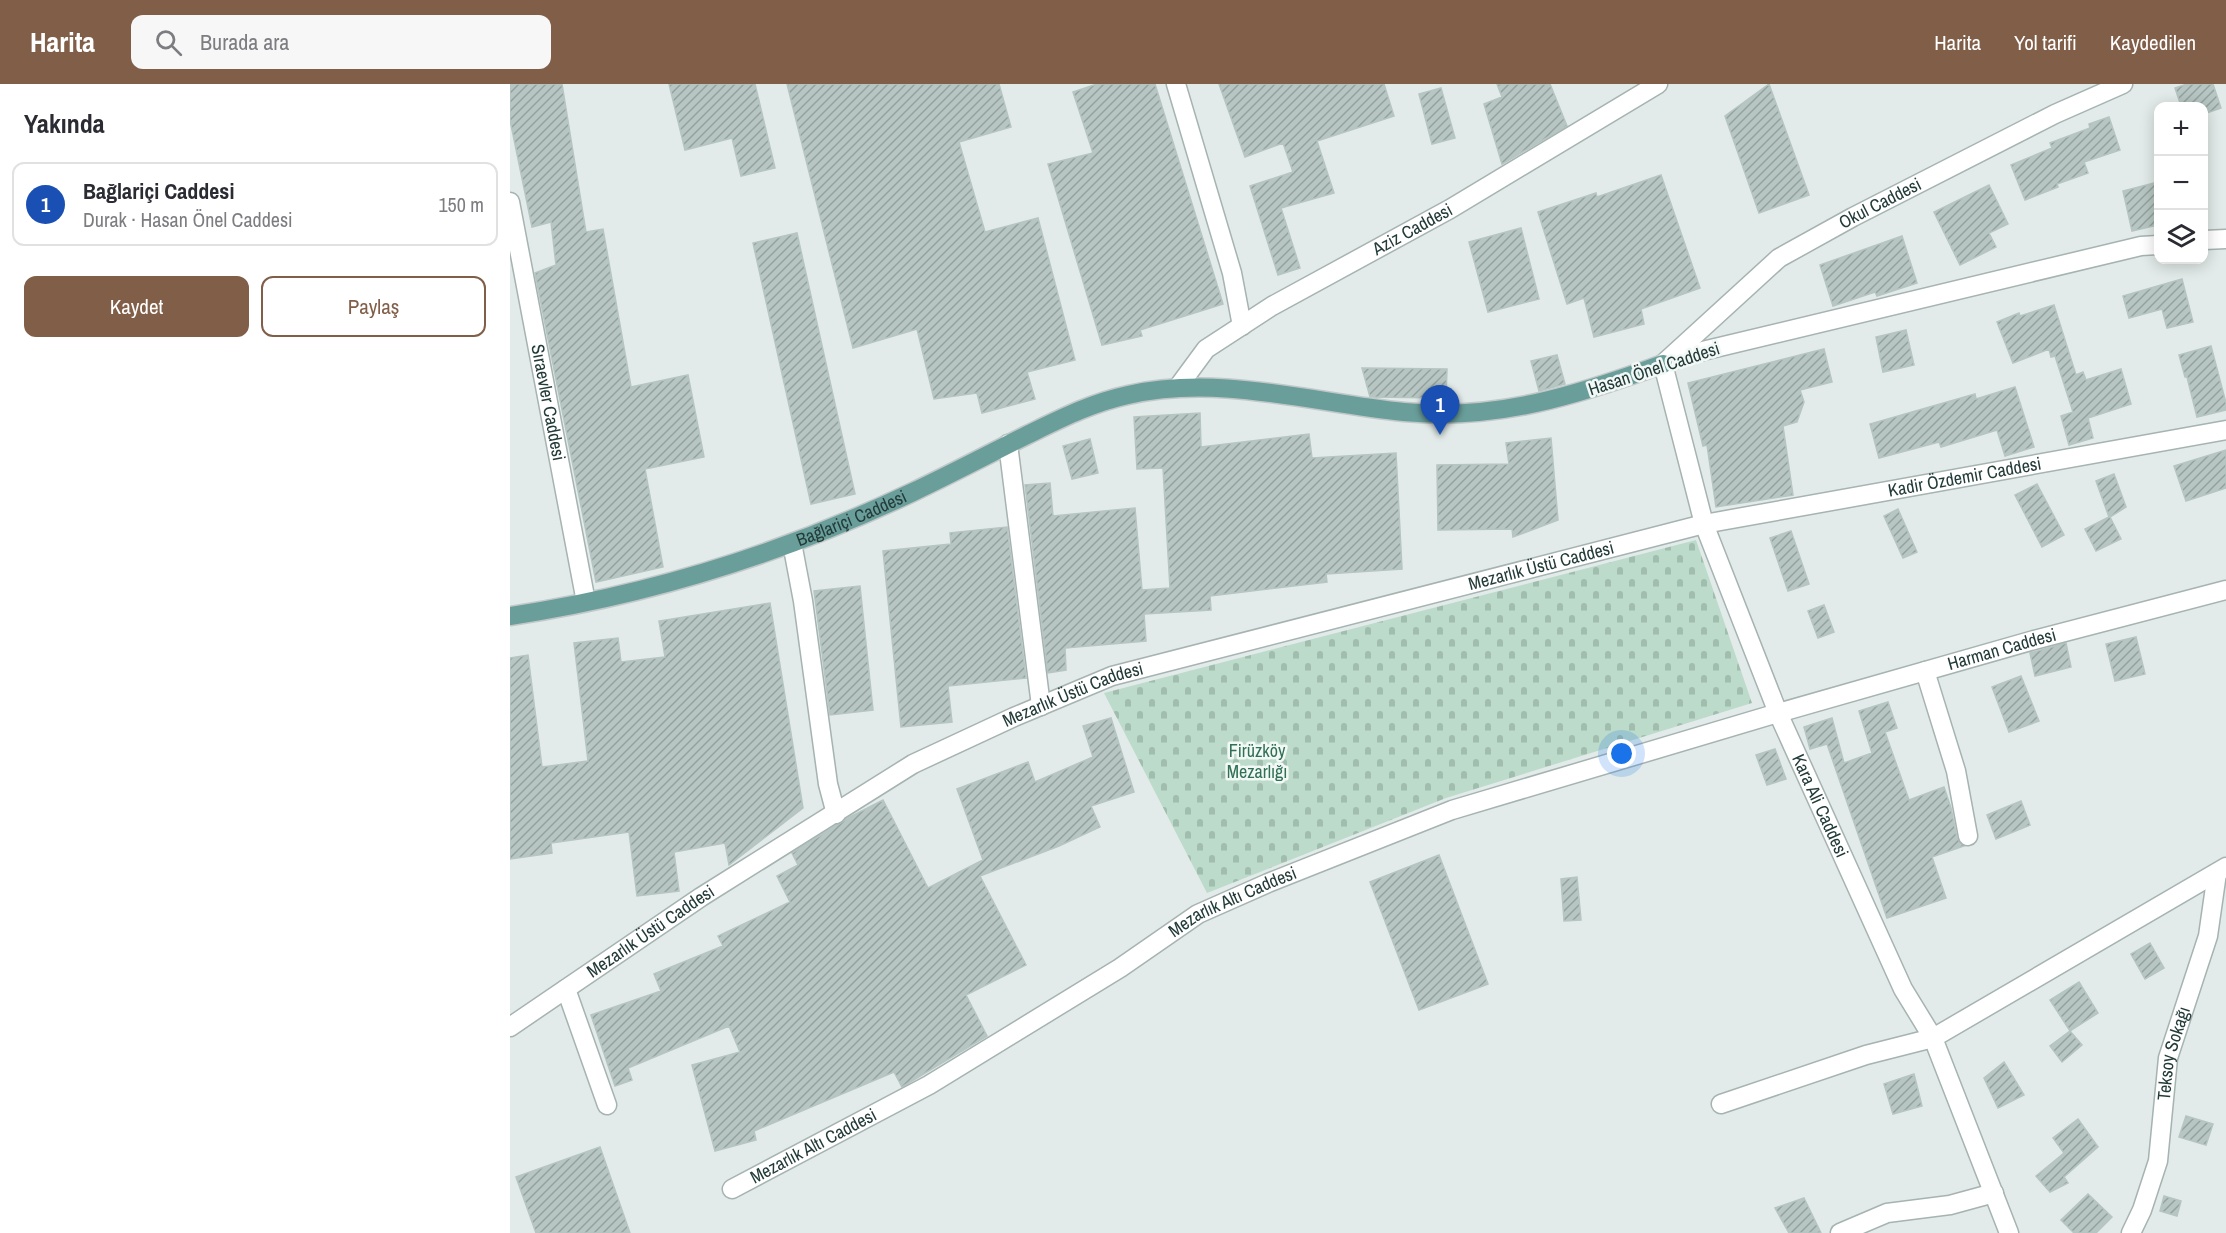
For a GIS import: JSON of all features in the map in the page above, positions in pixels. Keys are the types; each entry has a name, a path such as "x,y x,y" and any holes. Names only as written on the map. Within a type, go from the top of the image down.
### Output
{"main road":[{"name":"Hasan Önel Caddesi","path":"1178,387 1232,389 1404,412 1459,414 1515,408 1596,389 1663,364"},
{"name":"Bağlariçi Caddesi","path":"510,616 662,585 792,543 912,492 1083,408 1128,394 1178,387"}],"street":[{"path":"1176,84 1232,273 1242,326"},
{"name":"Aziz Caddesi","path":"1178,387 1206,349 1272,306 1450,209 1658,84"},
{"name":"Okul Caddesi","path":"1663,364 1779,258 1853,217 2055,114 2123,84"},
{"name":"Sıraevler Caddesi","path":"510,202 586,602"},
{"path":"2208,240 2226,238"},
{"name":"Hasan Önel Caddesi","path":"1663,364 1690,354 2140,246 2154,245"},
{"name":"Kara Ali Caddesi","path":"1663,364 1704,524 1778,713 1903,988 1933,1038 2009,1233"},
{"name":"Kadir Özdemir Caddesi","path":"1704,524 2226,430"},
{"path":"1008,444 1041,706"},
{"name":"Mezarlık Üstü Caddesi","path":"510,1027 701,897 914,764 1112,676 1704,524"},
{"path":"792,543 804,601 828,784 836,814"},
{"name":"Harman Caddesi","path":"1778,713 2034,640 2226,590"},
{"path":"1925,671 1956,771 1968,836"},
{"name":"Mezarlık Altı Caddesi","path":"732,1189 929,1085 1120,968 1198,914 1268,883 1452,810 1778,713"},
{"path":"1721,1104 1866,1055 1933,1038 2223,875"},
{"name":"Teksoy Sokağı","path":"2131,1233 2142,1210 2158,1161 2168,1058 2208,936 2223,875"},
{"path":"566,989 607,1105"},
{"path":"1840,1233 1887,1213 1950,1205 1994,1193"}],"green space":[{"name":"Firüzköy Mezarlığı","path":"1696,540 1752,703 1446,798 1207,893 1104,693"}],"building":[{"path":"510,84 562,84 586,232 603,229 631,387 688,375 704,457 645,469 663,567 596,582 535,273 556,265 551,222 532,227 510,120"},
{"path":"669,84 755,84 775,168 741,176 732,138 685,150"},
{"path":"787,84 999,84 1011,127 959,142 985,232 1038,218 1075,360 1027,372 1035,399 982,413 977,393 934,399 917,329 853,348"},
{"path":"1097,84 1155,84 1223,304 1140,330 1142,336 1102,345 1048,164 1093,153 1073,92"},
{"path":"1219,84 1384,84 1394,116 1317,141 1334,193 1281,208 1300,268 1278,275 1250,186 1293,172 1283,143 1245,157"},
{"path":"1497,84 1550,84 1567,126 1502,164 1484,104 1502,97"},
{"path":"1769,84 1809,195 1759,213 1725,116"},
{"path":"2187,84 2213,84 2221,108 2208,113 2208,102 2180,102 2175,88"},
{"path":"1441,88 1455,138 1432,144 1419,94"},
{"path":"2109,117 2120,150 2084,162 2088,173 2057,184 2058,187 2025,200 2011,165 2052,148 2050,143 2090,128 2089,124"},
{"path":"1661,175 1700,288 1641,309 1644,324 1594,337 1584,298 1567,304 1538,212 1596,193 1597,197"},
{"path":"2154,183 2154,226 2132,231 2123,191"},
{"path":"1989,185 2008,224 1989,233 1996,247 1960,265 1934,212"},
{"path":"1521,228 1539,299 1488,312 1469,242"},
{"path":"797,233 855,494 811,504 753,243"},
{"path":"1902,236 1917,283 1877,296 1875,292 1833,306 1820,265"},
{"path":"2182,279 2193,322 2167,328 2162,309 2129,318 2123,296"},
{"path":"2054,305 2076,375 2083,372 2086,380 2121,369 2131,404 2088,418 2093,438 2069,445 2061,416 2073,412 2055,356 2051,357 2049,349 2013,363 1997,322 2019,313 2020,316"},
{"path":"1906,330 1914,365 1883,372 1876,337"},
{"path":"2211,346 2226,410 2197,417 2179,355"},
{"path":"1824,349 1832,382 1800,390 1804,402 1797,422 1783,426 1793,495 1716,507 1707,445 1703,446 1688,383"},
{"path":"1557,355 1565,384 1539,391 1531,361"},
{"path":"1362,368 1447,369 1446,398 1370,397"},
{"path":"2015,387 2034,447 2005,456 1997,430 1941,447 1939,442 1879,458 1870,424 1975,394 1976,399"},
{"path":"1200,413 1201,447 1309,434 1312,458 1396,453 1402,569 1326,574 1327,582 1210,596 1211,610 1144,614 1146,641 1065,648 1066,670 1048,673 1025,485 1050,483 1053,516 1135,508 1142,590 1170,588 1163,468 1137,469 1134,417"},
{"path":"1551,438 1558,520 1513,537 1512,529 1438,530 1437,465 1509,464 1506,443"},
{"path":"1090,439 1098,473 1072,479 1063,446"},
{"path":"2226,450 2226,488 2186,501 2174,466"},
{"path":"2114,474 2126,507 2110,517 2121,539 2096,551 2085,529 2109,517 2096,481"},
{"path":"2037,484 2064,535 2042,547 2015,495"},
{"path":"1898,509 1917,552 1903,558 1884,516"},
{"path":"1007,527 1026,678 948,686 952,722 901,727 883,551 951,544 950,533"},
{"path":"1791,531 1809,584 1788,591 1770,538"},
{"path":"860,586 873,710 830,715 814,591"},
{"path":"770,603 803,808 729,865 725,843 674,852 679,891 637,896 629,832 551,843 552,853 510,859 510,658 528,655 542,767 588,761 574,643 618,638 621,662 665,657 659,621"},
{"path":"1824,605 1834,632 1818,638 1808,611"},
{"path":"2136,637 2145,674 2115,681 2106,644"},
{"path":"2066,643 2071,667 2035,676 2030,653"},
{"path":"2021,676 2039,721 2009,732 1992,687"},
{"path":"1888,702 1897,728 1885,732 1909,800 1944,787 1957,838 1964,846 1932,857 1946,898 1887,918 1827,744 1810,749 1804,727 1832,718 1844,763 1872,753 1859,711"},
{"path":"1111,718 1134,792 1091,806 1100,827 1059,846 980,876 1026,965 966,995 987,1036 902,1087 894,1072 754,1131 756,1140 715,1151 692,1065 740,1052 729,1026 628,1068 632,1080 615,1086 591,1015 661,991 654,974 723,946 718,936 790,902 777,876 798,865 792,853 850,817 883,800 928,888 983,860 957,789 1028,762 1035,782 1093,757 1083,726"},
{"path":"1775,749 1786,779 1767,785 1756,755"},
{"path":"2021,801 2030,825 1996,839 1987,815"},
{"path":"1439,855 1488,984 1419,1010 1370,882"},
{"path":"1577,877 1581,920 1564,921 1561,879"},
{"path":"2150,943 2164,968 2145,979 2131,954"},
{"path":"2079,982 2098,1013 2070,1031 2050,1000"},
{"path":"2070,1031 2082,1045 2062,1062 2050,1046"},
{"path":"2004,1062 2024,1095 1998,1108 1984,1078"},
{"path":"1914,1074 1922,1106 1893,1114 1884,1084"},
{"path":"2186,1116 2213,1124 2206,1145 2179,1137"},
{"path":"2078,1119 2098,1147 2064,1177 2068,1183 2050,1192 2036,1176 2064,1153 2053,1138"},
{"path":"600,1147 630,1233 536,1233 516,1177"},
{"path":"2088,1194 2112,1217 2096,1233 2074,1233 2061,1220"},
{"path":"2164,1196 2181,1201 2177,1216 2160,1211"},
{"path":"1804,1198 1821,1233 1789,1233 1775,1208"}],"place":[{"name":"Bağlariçi Caddesi","path":"1440,435"}]}
